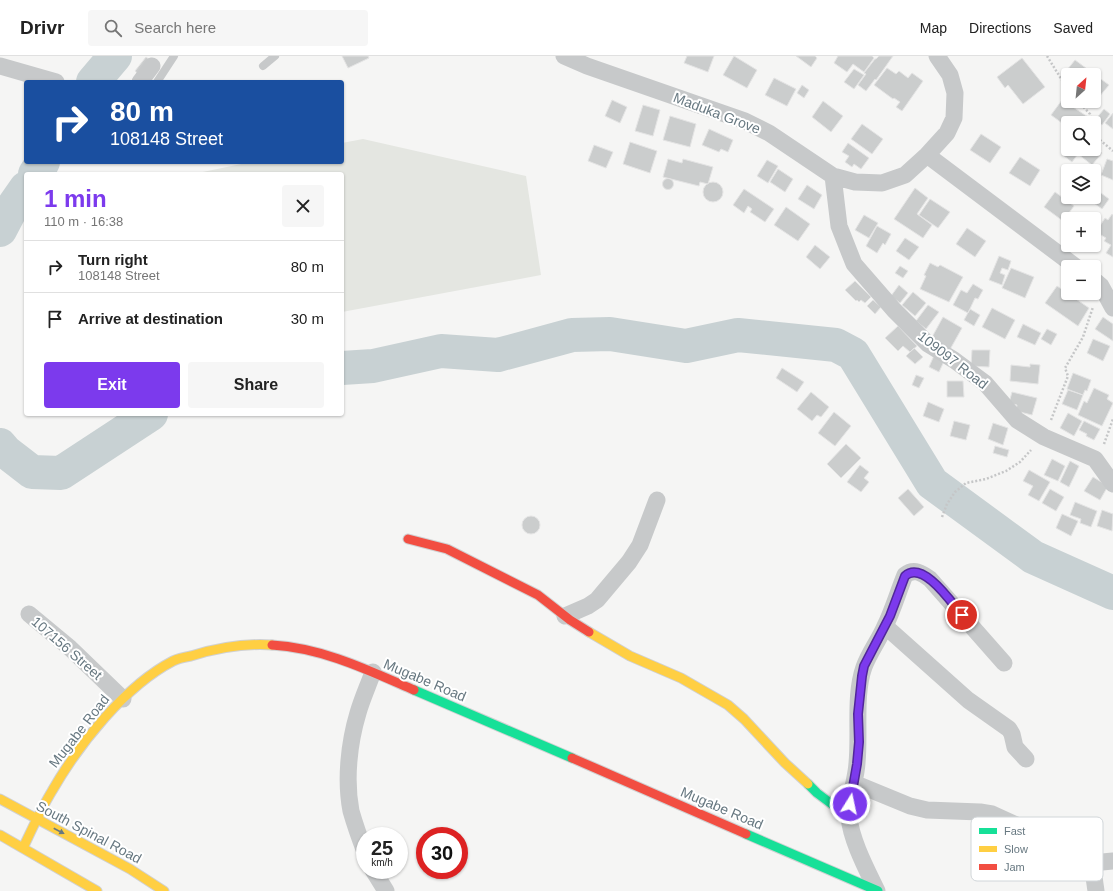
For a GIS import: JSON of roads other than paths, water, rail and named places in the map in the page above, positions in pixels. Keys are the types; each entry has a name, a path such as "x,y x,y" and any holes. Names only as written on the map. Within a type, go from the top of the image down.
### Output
{"street":[{"name":"Maduka Grove","path":"564,56 586,66 745,120 769,133 834,176 855,182 882,183 905,175 927,155 946,133 954,118 955,93 950,75 936,56"},
{"path":"0,66 50,80"},
{"path":"144,80 155,74"},
{"path":"927,155 1067,260"},
{"name":"109097 Road","path":"834,176 839,226 854,264 894,310 928,344 954,360 985,383 1017,420 1044,437 1095,459 1113,484"},
{"path":"1101,288 1113,308"},
{"path":"565,616 588,606 597,600 629,562 640,545 657,500"},
{"path":"408,539 440,547 462,556 484,569 538,595 565,616 612,646 630,656 681,678 728,706 744,719 785,763 817,793 849,817"},
{"path":"878,891 865,866 852,831 849,817 859,742 858,714 862,676 870,655 885,626 905,576 909,572 920,572 930,579 1004,663"},
{"name":"107156 Street","path":"29,614 70,648 122,699"},
{"path":"885,626 968,700 1009,729 1012,734 1015,747 1026,759"},
{"name":"Mugabe Road","path":"23,848 53,789 86,740 122,699 152,674 176,660 203,652 236,646 261,644 293,647 328,655 373,672 878,891"},
{"path":"356,828 351,810 348,786 350,757 358,712 373,672"},
{"path":"854,783 910,806 926,810 992,814 999,817"},
{"name":"South Spinal Road","path":"0,799 130,869 164,891"},
{"path":"0,835 97,891"},
{"path":"1103,862 1113,861"},
{"path":"379,879 386,891"},
{"path":"1095,881 1096,891"}],"lane":[{"path":"155,74 174,56"},
{"path":"263,66 275,56"}],"waterway":[{"path":"95,80 115,56"},
{"path":"36,172 42,164"},
{"path":"0,230 10,211 24,191"},
{"path":"344,368 373,366 441,351 498,355 572,335 610,334 686,346 738,335 836,345 853,354 932,483 1033,557 1113,593"},
{"path":"0,445 6,452 32,472 61,473 148,416"}]}
